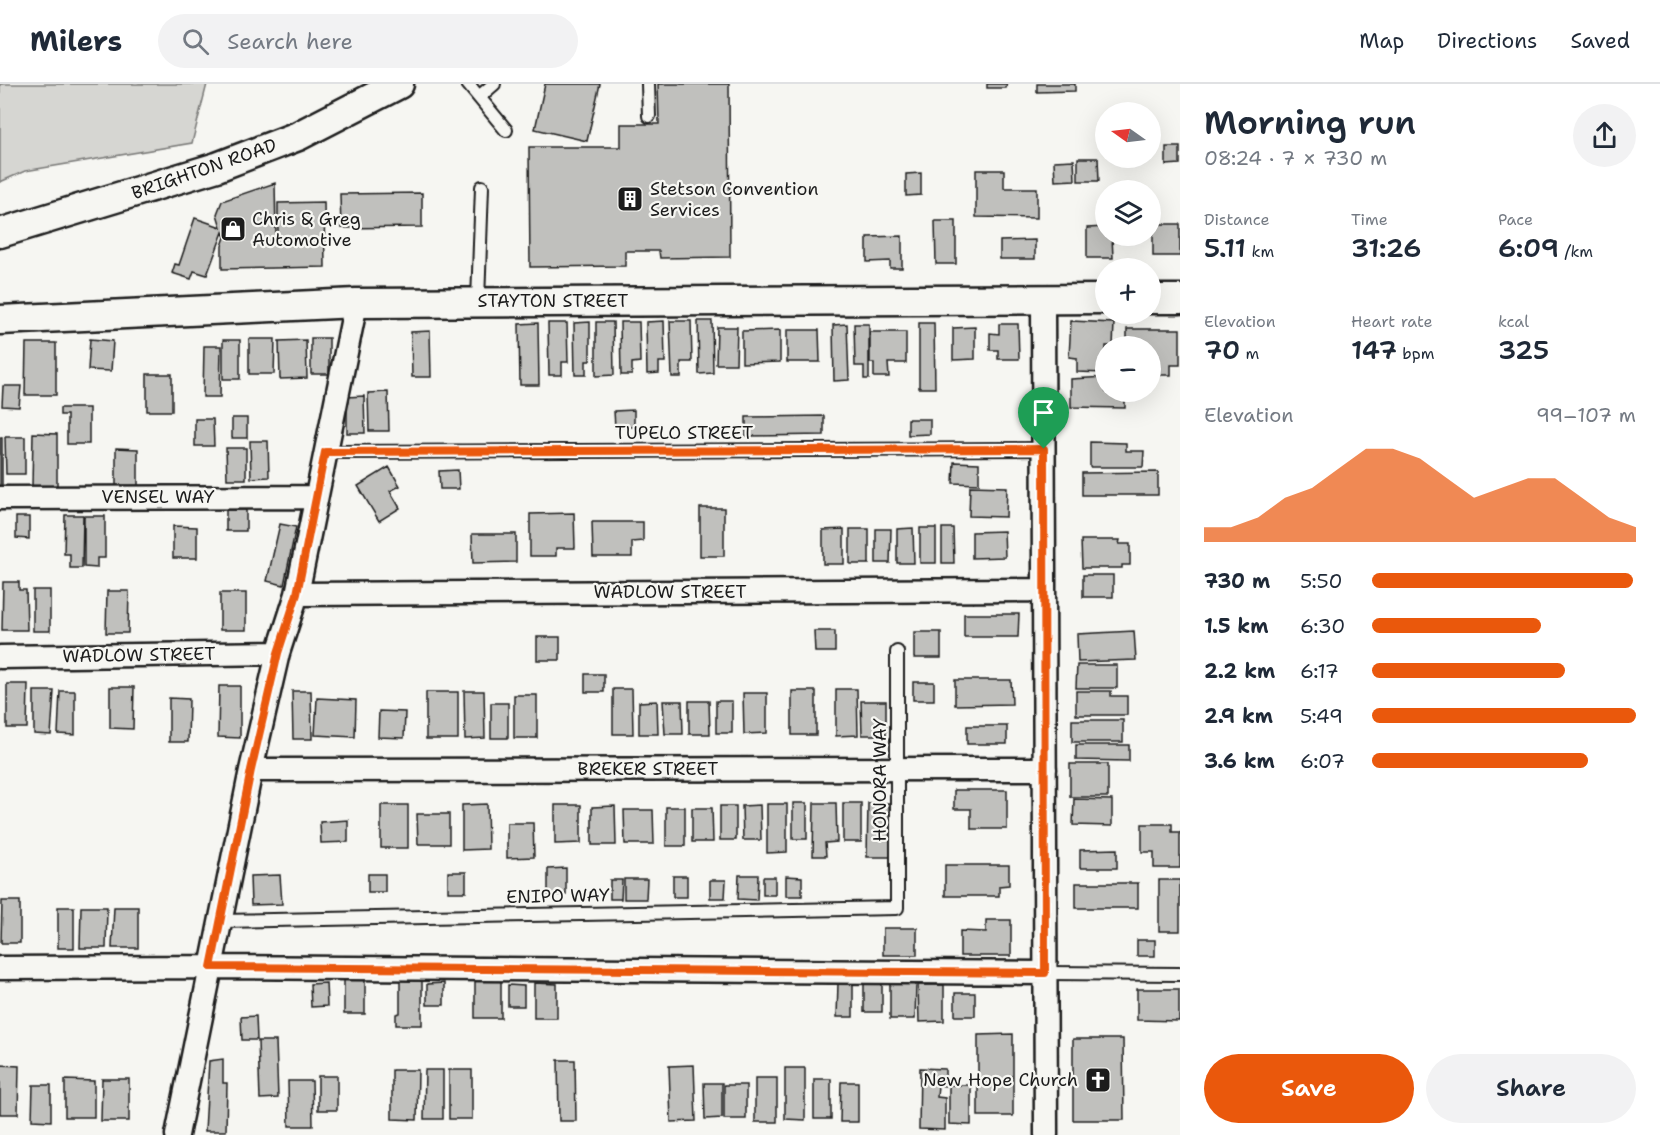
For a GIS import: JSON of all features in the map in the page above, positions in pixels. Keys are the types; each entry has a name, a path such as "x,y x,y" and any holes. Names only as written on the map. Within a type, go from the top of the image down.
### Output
{"street":[{"name":"BRIGHTON ROAD","path":"0,233 217,167 298,136 399,84"},
{"path":"1161,299 1180,298"},
{"path":"1043,299 1046,1135"},
{"name":"STAYTON STREET","path":"0,320 356,303 1095,299"},
{"path":"177,1135 251,770 278,653 297,594 356,303"},
{"name":"VENSEL WAY","path":"0,498 316,497"},
{"name":"WADLOW STREET","path":"297,594 1044,590"},
{"name":"WADLOW STREET","path":"0,657 278,653"},
{"name":"BREKER STREET","path":"251,770 1045,769"},
{"path":"0,968 211,967 1045,973"}],"lane":[{"path":"468,84 506,130"},
{"path":"478,97 494,84"},
{"path":"648,84 649,116"},
{"path":"478,301 482,187"},
{"name":"TUPELO STREET","path":"325,452 1044,449"},
{"name":"HONORA WAY","path":"897,652 897,908"},
{"name":"ENIPO WAY","path":"220,921 897,908"},
{"path":"1045,973 1180,974"}],"shaded area":[{"path":"0,84 207,84 192,143 25,171 0,182"}],"building":[{"path":"545,84 600,84 587,141 535,129"},
{"name":"Stetson Convention Services","path":"658,84 729,84 730,257 660,258 659,251 625,251 625,266 530,267 529,147 621,147 621,124 659,124"},
{"path":"987,84 1007,84 1006,88 987,88"},
{"path":"1037,84 1075,84 1075,91 1037,92"},
{"path":"1166,147 1180,147 1180,164 1166,165"},
{"path":"1078,158 1095,158 1099,180 1078,181"},
{"path":"1074,160 1075,180 1055,181 1054,161"},
{"path":"976,170 1004,170 1004,188 1037,188 1037,218 976,217"},
{"path":"921,173 921,195 906,196 906,174"},
{"name":"Chris & Greg Automotive","path":"275,183 276,236 278,236 278,203 324,202 325,267 222,269 222,246 225,237 223,232 207,275 194,271 191,279 172,273 175,264 179,265 195,218 221,227 217,214 222,201"},
{"path":"422,193 422,227 341,228 340,194"},
{"path":"935,221 956,221 956,264 936,264"},
{"path":"1161,224 1180,224 1180,256 1153,256 1153,246 1161,246"},
{"path":"1087,228 1095,228 1095,246 1112,246 1113,258 1087,258"},
{"path":"902,236 902,268 890,268 890,261 867,262 867,237"},
{"path":"1035,240 1035,259 1000,259 1000,241"},
{"path":"664,321 665,362 659,362 659,373 647,374 646,322"},
{"path":"670,321 691,321 692,362 681,362 681,377 672,377"},
{"path":"698,321 712,321 713,373 699,374"},
{"path":"1071,321 1114,324 1113,336 1095,336 1095,373 1077,372 1077,358 1069,357"},
{"path":"590,322 590,361 586,361 586,375 575,375 574,323"},
{"path":"596,322 613,322 614,375 596,376"},
{"path":"620,322 639,322 640,362 632,363 632,375 621,375"},
{"path":"538,323 539,385 520,385 519,324"},
{"path":"548,323 567,323 568,362 562,362 562,375 549,375"},
{"path":"919,323 934,323 935,388 919,388"},
{"path":"847,324 849,380 834,381 833,325"},
{"path":"854,324 869,324 869,379 864,379 864,366 855,366"},
{"path":"999,324 1018,324 1019,359 998,359 998,350 990,350 990,333 999,334"},
{"path":"717,327 737,327 736,364 716,364"},
{"path":"975,327 975,359 953,360 953,328"},
{"path":"1127,329 1180,329 1180,365 1171,365 1171,375 1161,375 1161,336 1127,336"},
{"path":"780,330 780,362 742,363 742,331"},
{"path":"787,330 819,330 820,362 787,362"},
{"path":"430,331 431,377 412,377 411,332"},
{"path":"870,332 906,332 906,363 888,363 889,377 874,377 874,363 870,363"},
{"path":"311,338 329,338 329,374 311,374"},
{"path":"90,339 113,341 111,371 88,370"},
{"path":"249,339 275,339 274,374 249,374"},
{"path":"223,340 240,340 240,379 223,379"},
{"path":"306,340 307,378 280,379 279,341"},
{"path":"26,343 56,343 56,395 25,395"},
{"path":"204,346 221,346 220,397 203,397"},
{"path":"147,374 172,374 172,411 147,411"},
{"path":"1095,378 1095,402 1125,402 1125,408 1071,407 1071,379"},
{"path":"3,386 21,386 19,407 2,406"},
{"path":"388,392 389,431 369,431 368,393"},
{"path":"364,396 365,433 347,433 347,397"},
{"path":"60,408 89,408 89,444 67,444 67,415 60,415"},
{"path":"634,410 634,427 615,427 614,411"},
{"path":"824,416 824,435 746,436 746,417"},
{"path":"232,418 247,418 247,438 232,438"},
{"path":"195,419 213,419 214,446 195,446"},
{"path":"908,419 930,419 930,434 908,435"},
{"path":"33,433 57,434 57,488 32,487"},
{"path":"5,437 25,437 25,474 6,474"},
{"path":"0,438 2,438 2,487 0,487"},
{"path":"250,441 268,441 269,477 251,478"},
{"path":"1090,442 1126,443 1126,451 1144,451 1143,467 1090,467"},
{"path":"116,448 138,449 138,489 116,489"},
{"path":"226,448 246,448 246,479 227,479"},
{"path":"954,462 979,463 979,484 953,483"},
{"path":"389,467 400,486 390,491 400,508 379,521 358,486"},
{"path":"458,470 459,489 440,489 439,471"},
{"path":"1158,472 1158,495 1082,495 1082,473"},
{"path":"970,486 1007,487 1006,517 969,516"},
{"path":"700,508 724,508 724,556 700,556"},
{"path":"226,510 246,510 246,531 226,531"},
{"path":"574,513 575,548 556,548 556,556 530,556 530,514"},
{"path":"65,515 83,515 82,568 70,568 70,554 64,554"},
{"path":"84,516 105,516 105,558 97,558 97,568 84,567"},
{"path":"16,517 29,517 29,539 16,538"},
{"path":"592,522 643,522 643,541 632,542 632,557 593,557"},
{"path":"280,524 296,527 284,585 267,581"},
{"path":"173,526 197,527 197,558 173,558"},
{"path":"913,528 914,563 897,563 897,529"},
{"path":"920,528 936,528 936,563 920,563"},
{"path":"942,528 953,528 954,563 942,563"},
{"path":"844,529 844,564 823,564 823,530"},
{"path":"850,529 869,529 869,564 850,564"},
{"path":"876,529 891,529 890,563 876,563"},
{"path":"1004,531 1005,557 972,558 972,532"},
{"path":"472,534 516,534 516,562 473,563"},
{"path":"1081,540 1120,540 1119,544 1130,544 1130,565 1122,565 1122,568 1082,568"},
{"path":"1083,575 1113,575 1113,597 1083,597"},
{"path":"3,582 19,582 19,590 26,590 27,630 2,630"},
{"path":"33,590 50,590 50,631 33,631"},
{"path":"107,591 129,591 128,633 106,633"},
{"path":"220,593 246,593 246,630 220,630"},
{"path":"964,614 1019,614 1018,637 964,637"},
{"path":"814,631 835,631 835,652 815,652"},
{"path":"1134,631 1136,660 1078,662 1077,634"},
{"path":"914,632 941,632 941,658 914,658"},
{"path":"537,637 560,637 560,660 537,660"},
{"path":"1077,665 1117,665 1117,688 1076,688"},
{"path":"585,674 604,674 604,692 585,692"},
{"path":"955,680 1011,680 1012,704 955,705"},
{"path":"913,682 934,682 934,700 913,700"},
{"path":"7,684 28,684 27,728 7,728"},
{"path":"219,686 240,686 240,738 218,737"},
{"path":"110,687 134,687 133,729 110,728"},
{"path":"613,689 632,689 633,734 613,734"},
{"path":"836,689 857,689 858,735 836,736"},
{"path":"34,691 54,691 51,735 34,734"},
{"path":"60,691 75,691 75,735 58,734"},
{"path":"292,691 311,691 312,739 293,739"},
{"path":"464,691 484,691 485,738 465,739"},
{"path":"792,691 816,691 816,735 792,735"},
{"path":"1076,691 1111,691 1111,696 1127,696 1127,715 1076,715"},
{"path":"426,692 458,692 458,739 426,739"},
{"path":"743,693 767,693 767,733 744,734"},
{"path":"514,695 537,695 537,738 514,738"},
{"path":"169,698 189,699 188,742 169,742"},
{"path":"317,698 356,700 355,737 315,735"},
{"path":"657,701 658,734 639,734 639,702"},
{"path":"663,701 682,701 683,734 665,734"},
{"path":"689,701 709,701 710,734 689,734"},
{"path":"716,701 732,701 732,733 716,733"},
{"path":"861,701 886,701 886,735 862,735"},
{"path":"491,703 508,703 508,738 491,738"},
{"path":"379,711 405,712 404,738 378,737"},
{"path":"1072,720 1123,720 1123,742 1072,742"},
{"path":"967,726 1007,726 1007,744 967,744"},
{"path":"1076,745 1129,745 1129,761 1076,760"},
{"path":"1070,764 1108,764 1108,797 1070,797"},
{"path":"954,790 1007,790 1007,829 971,829 971,809 954,809"},
{"path":"1074,799 1112,800 1112,826 1073,825"},
{"path":"793,803 807,803 807,839 793,839"},
{"path":"814,803 836,803 837,842 825,843 826,856 813,856"},
{"path":"843,803 861,803 861,842 843,842"},
{"path":"868,803 889,803 890,857 867,857"},
{"path":"487,804 488,849 462,850 462,805"},
{"path":"767,804 787,804 787,852 767,853"},
{"path":"381,805 408,805 408,848 381,848"},
{"path":"555,805 581,805 581,843 555,844"},
{"path":"760,805 761,840 743,840 742,806"},
{"path":"615,806 616,845 592,845 592,807"},
{"path":"720,806 736,806 736,840 720,840"},
{"path":"666,807 685,807 685,846 666,846"},
{"path":"692,808 712,808 713,842 692,842"},
{"path":"624,810 653,810 654,844 625,844"},
{"path":"417,814 449,814 449,844 418,844"},
{"path":"348,820 348,842 321,843 320,822"},
{"path":"507,823 533,823 534,857 507,858"},
{"path":"1142,824 1172,824 1172,832 1180,832 1180,868 1154,868 1154,852 1142,852"},
{"path":"1117,849 1117,868 1080,868 1080,850"},
{"path":"945,865 1009,865 1009,885 999,886 999,896 945,896"},
{"path":"566,868 566,895 548,895 548,869"},
{"path":"448,872 466,872 466,892 448,892"},
{"path":"368,874 385,874 385,892 368,892"},
{"path":"280,875 282,904 251,905 250,876"},
{"path":"739,875 758,875 757,900 738,899"},
{"path":"673,876 687,876 687,897 673,897"},
{"path":"786,876 802,877 802,896 786,896"},
{"path":"763,877 775,877 775,895 763,895"},
{"path":"624,879 647,879 646,899 624,899"},
{"path":"610,880 622,880 621,899 610,899"},
{"path":"710,880 726,880 725,898 710,898"},
{"path":"1159,880 1180,880 1180,931 1159,931"},
{"path":"1076,883 1138,883 1138,908 1076,908"},
{"path":"2,901 20,901 20,943 1,943"},
{"path":"58,907 74,907 74,948 58,948"},
{"path":"81,907 107,907 106,948 80,948"},
{"path":"114,907 138,907 138,948 112,948"},
{"path":"986,920 1011,920 1011,956 960,956 960,931 986,932"},
{"path":"883,928 917,928 917,955 883,955"},
{"path":"1137,940 1155,940 1155,956 1137,956"},
{"path":"344,980 365,980 365,1014 344,1014"},
{"path":"400,980 422,980 422,1025 396,1025 396,1014 400,1013"},
{"path":"475,981 501,981 501,1018 475,1018"},
{"path":"864,981 882,981 882,1012 864,1012"},
{"path":"326,983 327,1006 311,1007 310,984"},
{"path":"444,983 444,1005 427,1005 427,984"},
{"path":"534,983 557,984 557,1018 534,1018"},
{"path":"838,983 853,983 853,1017 837,1017"},
{"path":"890,984 916,984 915,1019 890,1019"},
{"path":"508,985 524,986 524,1006 508,1006"},
{"path":"918,985 944,985 944,1021 919,1022"},
{"path":"1137,989 1179,989 1179,1021 1137,1020"},
{"path":"955,993 975,993 975,1016 955,1016"},
{"path":"256,1016 257,1040 242,1040 241,1017"},
{"path":"1013,1034 1013,1116 978,1116 978,1035"},
{"name":"New Hope Church","path":"1073,1039 1123,1039 1124,1120 1073,1120"},
{"path":"258,1041 276,1041 278,1098 260,1099"},
{"path":"223,1059 223,1083 227,1083 226,1131 205,1131 209,1061"},
{"path":"558,1060 575,1060 576,1121 559,1121"},
{"path":"0,1065 19,1066 18,1114 0,1114"},
{"path":"694,1065 696,1121 671,1122 669,1066"},
{"path":"785,1068 805,1068 805,1120 785,1119"},
{"path":"920,1068 945,1069 945,1086 938,1085 937,1097 945,1098 945,1130 919,1129"},
{"path":"392,1070 418,1070 417,1120 392,1119"},
{"path":"425,1070 443,1070 443,1119 424,1119"},
{"path":"449,1070 472,1070 472,1119 449,1119"},
{"path":"318,1076 337,1076 337,1110 318,1110"},
{"path":"755,1078 777,1078 777,1122 755,1122"},
{"path":"102,1079 129,1079 129,1121 101,1121"},
{"path":"814,1079 831,1079 831,1119 814,1119"},
{"path":"65,1080 94,1081 94,1117 65,1117"},
{"path":"288,1081 312,1081 313,1126 289,1126"},
{"path":"841,1082 858,1082 858,1122 840,1122"},
{"path":"704,1083 722,1083 722,1118 705,1119"},
{"path":"33,1085 51,1085 51,1121 32,1120"},
{"path":"724,1085 746,1085 746,1119 724,1119"},
{"path":"949,1085 971,1085 971,1125 949,1124"}],"place":[{"name":"Stetson Convention Services","path":"630,199"},
{"name":"Chris & Greg Automotive","path":"233,229"},
{"name":"New Hope Church","path":"1098,1080"}],"route":[{"path":"1044,449 1045,973 211,967 251,770 278,653 297,594 325,452 1044,449"}]}
